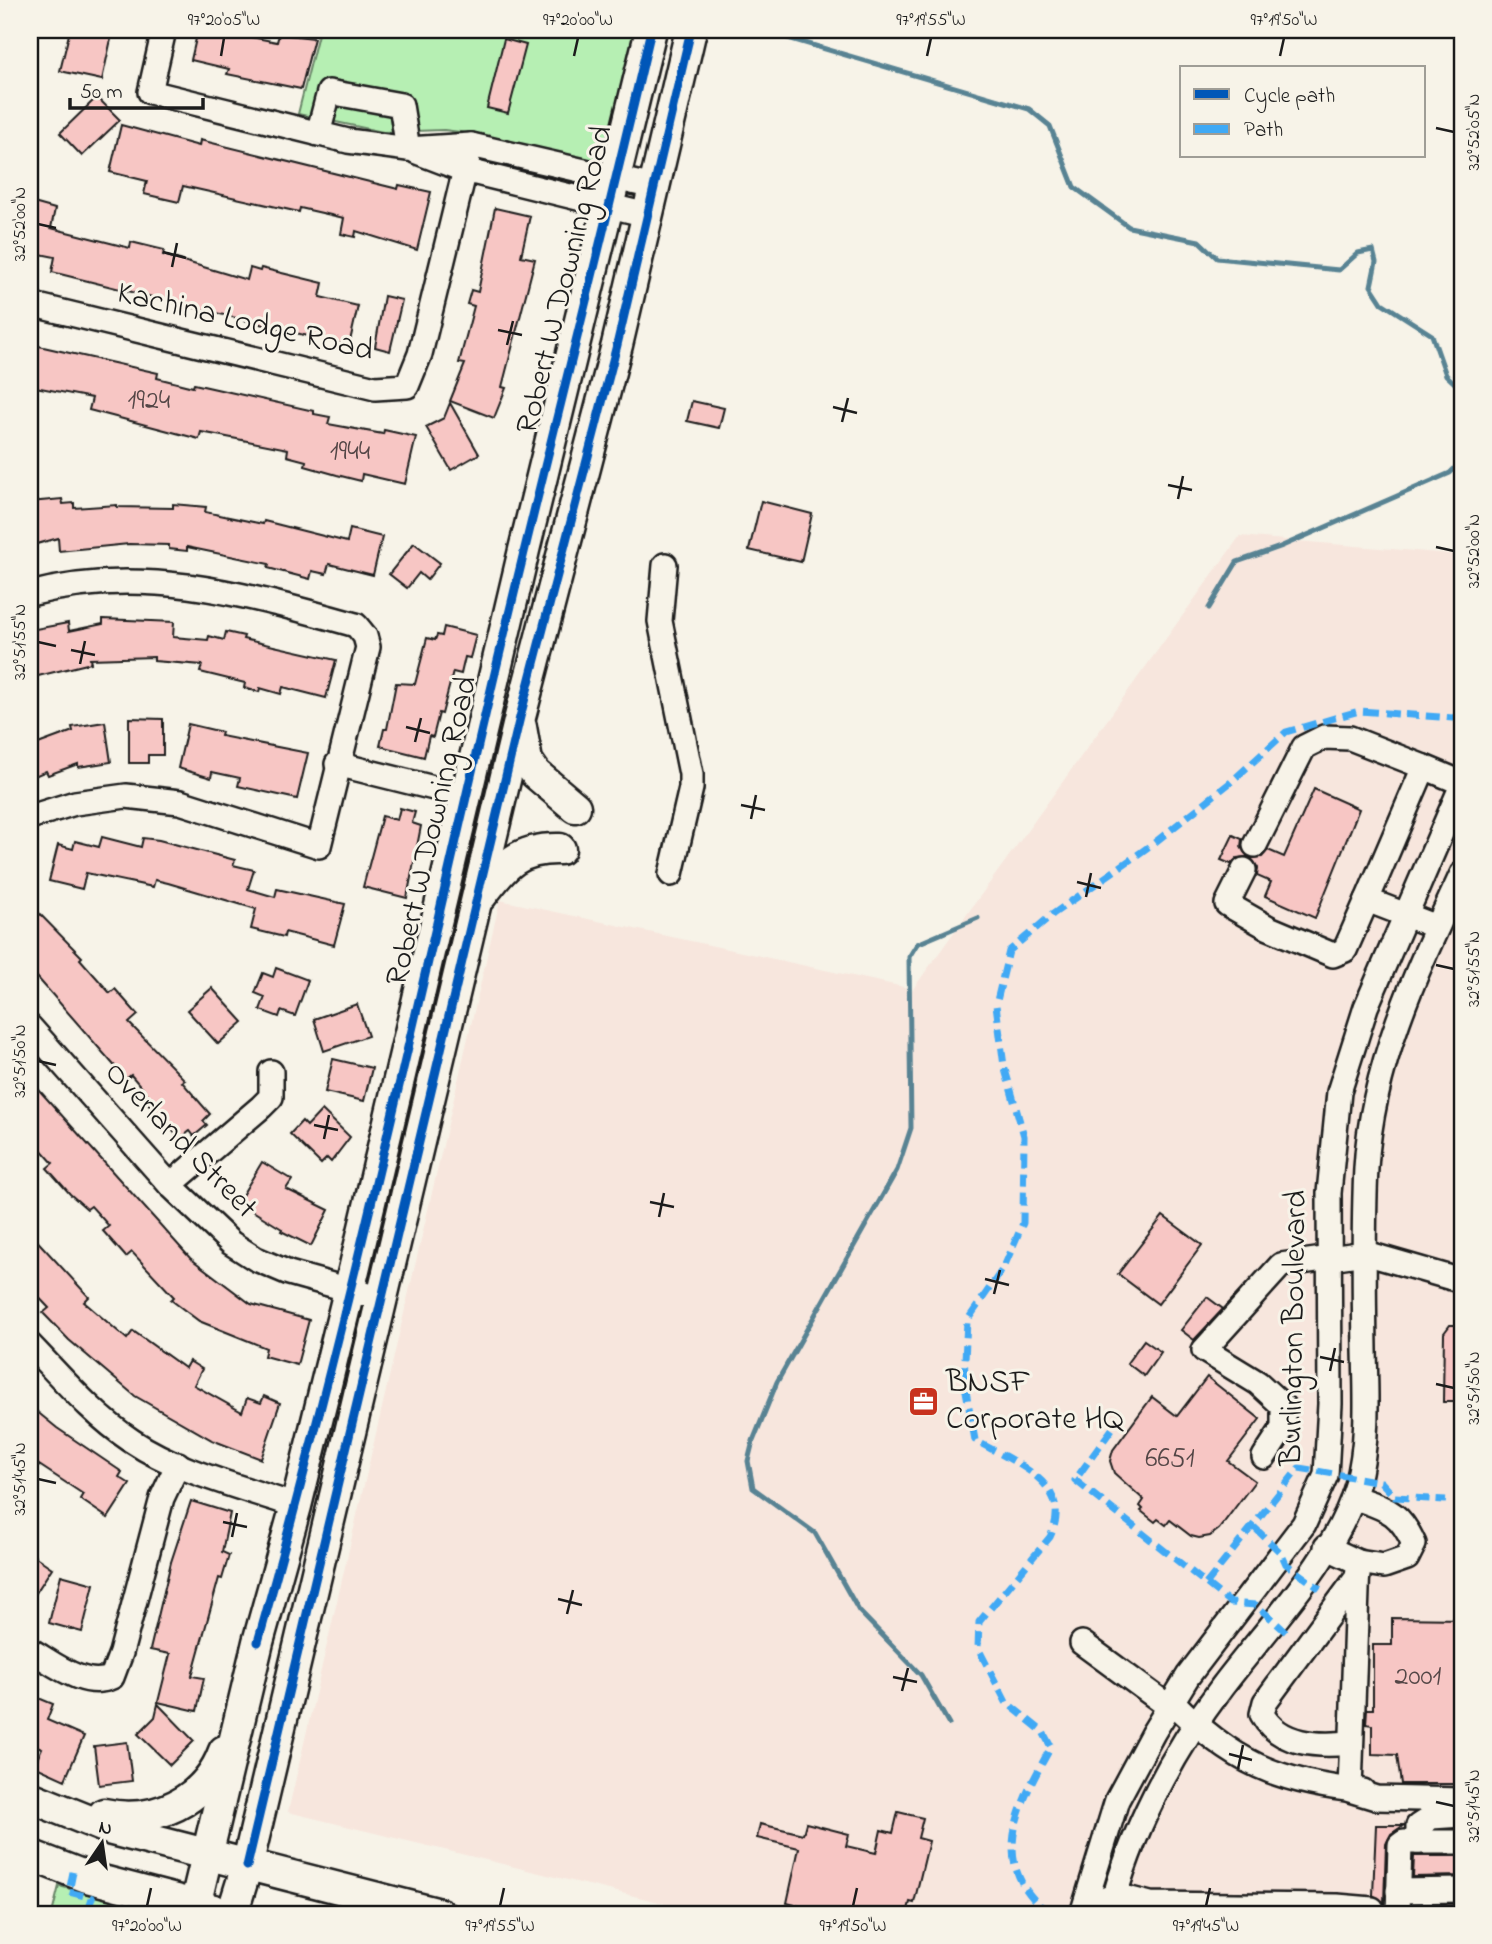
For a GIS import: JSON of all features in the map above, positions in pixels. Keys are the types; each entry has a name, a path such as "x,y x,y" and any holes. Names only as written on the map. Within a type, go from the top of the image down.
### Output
{"main road":[{"name":"Robert W Downing Road","path":"194,1910 258,1642 296,1506 349,1291 651,30"},
{"name":"Robert W Downing Road","path":"231,1914 247,1866 520,717 651,201 691,30"},
{"path":"520,717 527,761 536,774 575,807"},
{"path":"475,905 503,867 520,855 537,848 560,849"},
{"path":"32,1798 122,1818 165,1811 183,1803 208,1781 224,1753 246,1655 258,1642"},
{"path":"32,1798 112,1830 440,1914"},
{"path":"30,1855 87,1877 194,1910 231,1914"}],"street":[{"path":"164,30 150,92 348,141 408,149 471,145 614,192 651,201"},
{"path":"317,134 329,92 401,105 408,149"},
{"name":"Kachina Lodge Road","path":"30,304 375,388 407,386 420,354 471,145"},
{"path":"408,149 464,170 614,192"},
{"path":"665,565 660,621 691,774 691,788 671,874"},
{"path":"30,594 110,582 180,583 259,598 356,625 365,635 368,648 337,764 319,846 180,802 126,796 75,803 30,817"},
{"path":"1255,845 1304,747 1324,737 1350,738 1462,784"},
{"path":"337,764 466,796"},
{"path":"1244,870 1227,904 1269,929 1333,955 1345,950 1424,767"},
{"name":"Burlington Boulevard","path":"1085,1913 1117,1800 1170,1704 1314,1506 1326,1475 1329,1194 1339,1092 1366,1007 1462,784"},
{"path":"1113,1905 1150,1804 1195,1726 1326,1547 1348,1507 1362,1463 1366,1427 1366,1169 1375,1101 1400,1016 1462,874"},
{"path":"1367,900 1437,927"},
{"name":"Overland Street","path":"30,1027 170,1185 214,1228 256,1259 289,1273 382,1298"},
{"path":"170,1185 271,1097 271,1072"},
{"path":"1264,1457 1283,1428 1283,1406 1258,1383 1204,1350 1281,1265 1365,1253 1462,1281"},
{"path":"30,1345 103,1417 132,1441 178,1464 296,1506"},
{"path":"30,1650 69,1673 90,1681 102,1682 112,1677 162,1498 178,1464"},
{"path":"1314,1506 1389,1510 1403,1520 1414,1544 1407,1558 1384,1566 1358,1569 1326,1547"},
{"path":"1350,1790 1358,1569"},
{"path":"1351,1743 1317,1744 1295,1740 1276,1732 1262,1714 1265,1702 1358,1569"},
{"path":"1082,1643 1251,1765 1321,1787 1462,1795"},
{"path":"1350,1790 1376,1798 1462,1801"},
{"path":"1418,1842 1418,1826 1432,1817 1462,1815"},
{"path":"1398,1914 1399,1845 1404,1842 1462,1842"},
{"path":"1398,1891 1462,1890"},
{"path":"1085,1913 1113,1905 1150,1904 1337,1906 1372,1909"}],"shaded area":[{"name":"BNSF Corporate HQ","path":"1240,536 1462,555 1462,1914 708,1914 288,1812 500,900 913,989"}],"green space":[{"path":"319,30 638,30 609,148 600,158 583,160 476,134 444,130 383,132 298,114"},
{"path":"59,1886 166,1914 52,1914"}],"building":[{"path":"70,30 113,30 102,80 60,71"},
{"path":"198,30 231,30 230,33 277,42 279,34 314,38 301,89 227,74 229,69 191,60"},
{"path":"504,39 526,45 508,113 487,108"},
{"path":"97,97 120,120 82,156 60,133"},
{"path":"121,125 199,146 200,140 398,189 399,185 431,192 417,250 356,231 355,237 341,234 344,218 300,208 299,212 183,186 179,202 144,194 147,181 110,172"},
{"path":"30,202 55,209 51,228 130,248 131,242 164,250 163,255 247,280 250,268 260,271 261,268 323,283 320,297 358,306 350,341 344,340 343,344 316,338 52,272 55,257 30,252"},
{"path":"495,208 530,216 521,256 535,259 502,387 506,388 494,418 450,401 465,364 459,363 474,306 467,304 471,290 478,292"},
{"path":"384,296 402,300 390,351 375,347"},
{"path":"30,344 158,373 157,378 193,387 194,384 314,411 314,414 330,417 328,424 383,434 384,430 416,437 405,484 362,474 361,481 305,466 306,461 287,456 288,449 201,432 199,439 89,410 92,398 30,386"},
{"path":"692,401 724,408 719,428 687,421"},
{"path":"450,403 479,454 451,470 426,427 444,418"},
{"path":"62,499 63,504 74,503 74,508 117,505 173,508 173,504 206,507 205,512 263,524 264,521 347,542 350,529 382,537 373,575 329,564 326,574 312,571 310,579 268,568 269,564 187,547 187,551 169,549 169,545 129,544 59,551 58,538 30,546 30,502"},
{"path":"761,501 812,514 801,562 749,550"},
{"path":"414,543 440,563 427,580 419,573 407,588 389,574"},
{"path":"103,619 174,622 173,637 208,640 209,636 224,640 226,632 244,636 243,639 336,660 326,698 283,687 281,694 260,688 259,692 244,688 245,683 200,672 202,665 154,661 154,657 90,659 91,663 30,678 30,630 68,623 69,631 103,624"},
{"path":"444,627 476,635 470,658 465,657 461,674 453,672 442,714 439,713 433,737 429,736 424,757 380,746 384,729 387,729 396,683 415,684 427,638 435,640 437,635 442,636"},
{"path":"129,718 163,719 163,755 148,755 148,763 129,763"},
{"path":"105,722 111,762 78,767 78,764 48,775 46,771 30,778 30,747 73,731 72,727"},
{"path":"188,724 222,732 221,736 308,753 297,799 238,786 240,778 212,772 211,778 178,768"},
{"path":"1314,789 1359,809 1315,918 1265,896 1271,882 1257,876 1258,868 1251,858 1262,857 1268,850 1284,857"},
{"path":"400,808 415,812 412,823 421,826 407,898 363,887 382,816 397,820"},
{"path":"1233,835 1242,839 1241,847 1248,857 1237,858 1231,864 1221,860"},
{"path":"102,837 141,847 143,838 159,840 235,860 233,865 254,870 248,889 275,897 277,889 345,904 334,945 285,932 284,937 251,929 256,909 155,880 153,887 86,873 82,889 49,881 58,845 73,849 75,841 99,847"},
{"path":"30,904 82,957 80,959 110,993 115,989 138,1015 129,1023 185,1080 182,1082 210,1114 203,1121 207,1125 194,1136 190,1131 180,1139 145,1100 149,1096 131,1075 126,1079 30,969"},
{"path":"276,968 308,980 295,1016 281,1011 279,1017 260,1010 265,997 255,993 263,973 273,977"},
{"path":"212,988 243,1022 218,1044 187,1010"},
{"path":"357,1004 368,1036 324,1051 314,1019"},
{"path":"333,1059 372,1068 364,1101 325,1092"},
{"path":"30,1080 190,1258 251,1304 309,1320 297,1365 264,1356 266,1348 199,1321 171,1300 174,1297 132,1252 126,1257 103,1231 109,1226 91,1206 87,1209 70,1194 47,1168 53,1163 30,1137"},
{"path":"322,1110 350,1137 331,1162 327,1158 321,1164 290,1134 302,1121 307,1126"},
{"path":"262,1162 292,1180 286,1189 329,1210 311,1246 281,1231 282,1229 238,1202"},
{"path":"1163,1216 1202,1245 1158,1304 1118,1274"},
{"path":"30,1233 89,1297 84,1302 127,1339 133,1331 185,1368 189,1361 202,1369 194,1385 242,1412 247,1398 261,1403 264,1396 280,1403 261,1459 212,1440 135,1396 69,1340 43,1313 49,1308 30,1288"},
{"path":"1207,1297 1223,1309 1194,1340 1181,1330"},
{"path":"1450,1325 1462,1325 1462,1402 1443,1402 1444,1333"},
{"path":"1144,1340 1161,1352 1144,1376 1127,1363"},
{"path":"1207,1377 1260,1419 1228,1461 1255,1481 1219,1529 1210,1536 1199,1538 1191,1536 1170,1520 1166,1525 1158,1519 1155,1522 1141,1511 1143,1509 1140,1506 1144,1500 1114,1473 1110,1461 1113,1450 1152,1397 1177,1416"},
{"path":"30,1406 57,1428 122,1472 119,1477 130,1484 108,1518 80,1499 83,1494 30,1459"},
{"path":"191,1501 230,1513 222,1552 229,1555 222,1579 219,1578 192,1676 204,1678 197,1711 158,1702 170,1654 150,1650 171,1562"},
{"path":"30,1553 52,1568 30,1602"},
{"path":"61,1575 94,1584 82,1632 49,1623"},
{"path":"1392,1618 1462,1619 1462,1784 1401,1784 1397,1755 1372,1754 1372,1725 1366,1724 1367,1709 1373,1709 1373,1645 1392,1645"},
{"path":"36,1697 53,1704 47,1720 84,1736 65,1780 34,1766 42,1748 30,1743 30,1704 33,1706"},
{"path":"158,1704 194,1741 170,1765 138,1734 155,1717"},
{"path":"127,1742 132,1781 99,1785 94,1746"},
{"path":"898,1812 923,1818 918,1838 929,1841 914,1903 910,1902 907,1914 830,1914 787,1903 799,1848 757,1838 760,1824 803,1834 806,1823 849,1834 846,1846 876,1853 881,1830 893,1833"},
{"path":"1376,1825 1404,1825 1391,1834 1386,1844 1384,1903 1373,1895"},
{"path":"1414,1856 1462,1856 1462,1876 1413,1877"},
{"path":"1462,1904 1462,1914 1412,1914 1412,1905"}],"waterway":[{"path":"761,30 1029,109 1050,126 1074,187 1129,227 1199,241 1217,258 1339,270 1358,253 1373,250 1376,262 1371,286 1382,303 1432,335 1446,375 1462,390"},
{"path":"1209,608 1237,562 1280,547 1450,473 1462,461"},
{"path":"949,1724 921,1675 859,1611 815,1533 753,1488 748,1461 753,1441 777,1382 897,1170 911,1128 909,957 917,944 978,918"}],"marked path":[{"path":"1050,1914 1030,1895 1018,1875 1013,1854 1019,1812 1051,1747 1043,1732 1006,1702 978,1648 979,1622 1050,1537 1056,1518 1055,1502 1037,1477 975,1440 964,1380 967,1321 1004,1267 1023,1223 1024,1136 1004,1066 996,1005 1009,951 1053,914 1154,843 1231,782 1286,732 1359,711 1453,718 1462,714"},
{"path":"1112,1429 1075,1480 1231,1603 1256,1605 1286,1632"},
{"path":"1206,1584 1299,1468 1381,1482 1395,1497 1446,1500"},
{"path":"1254,1527 1281,1553 1286,1564 1320,1589"},
{"path":"73,1872 69,1892 92,1898 87,1914"}],"cycle path":[{"path":"258,1642 351,1288 510,611 651,30"},
{"path":"247,1866 520,717 617,345 691,30"}],"place":[{"name":"BNSF Corporate HQ","path":"923,1401"}]}
